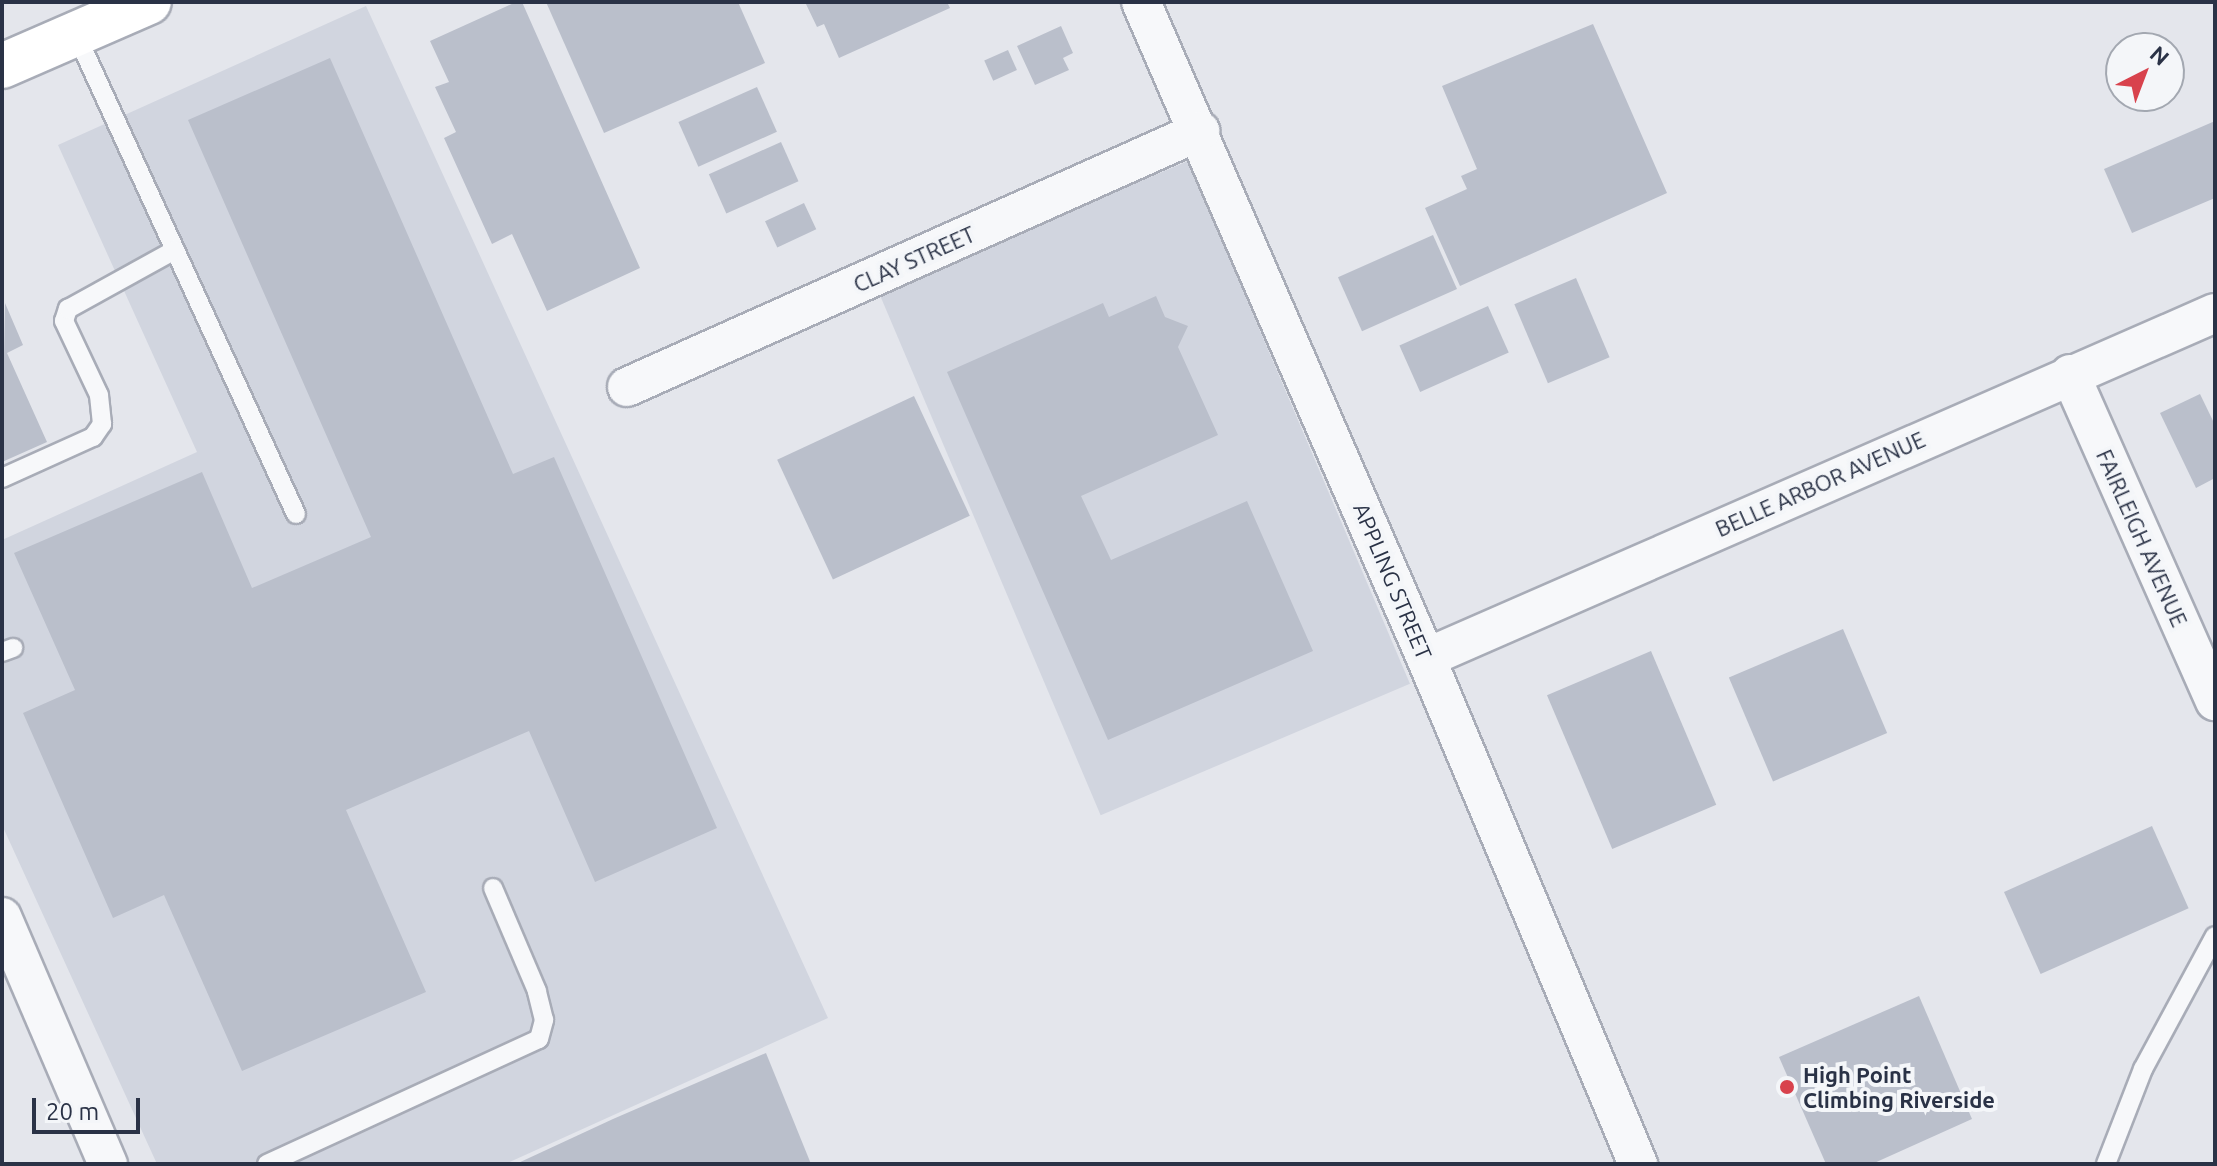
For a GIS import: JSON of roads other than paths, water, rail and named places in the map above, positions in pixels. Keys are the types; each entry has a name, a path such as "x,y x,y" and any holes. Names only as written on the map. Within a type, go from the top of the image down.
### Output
{"main road":[{"path":"2,66 149,2"}],"street":[{"name":"APPLING STREET","path":"1141,2 1200,131 1426,658 1638,1164"},
{"name":"CLAY STREET","path":"627,387 1200,131"},
{"name":"BELLE ARBOR AVENUE","path":"1426,658 2215,313"},
{"name":"FAIRLEIGH AVENUE","path":"2070,374 2215,701"},
{"path":"2,917 108,1164"}],"lane":[{"path":"76,34 296,514"},
{"path":"2,478 93,437 104,412 64,321 68,309 175,250"},
{"path":"267,1164 539,1039 544,1020 537,991 493,888"},
{"path":"2106,1164 2143,1069 2215,936"}],"place":[{"name":"High Point Climbing Riverside","path":"1787,1087"}]}
